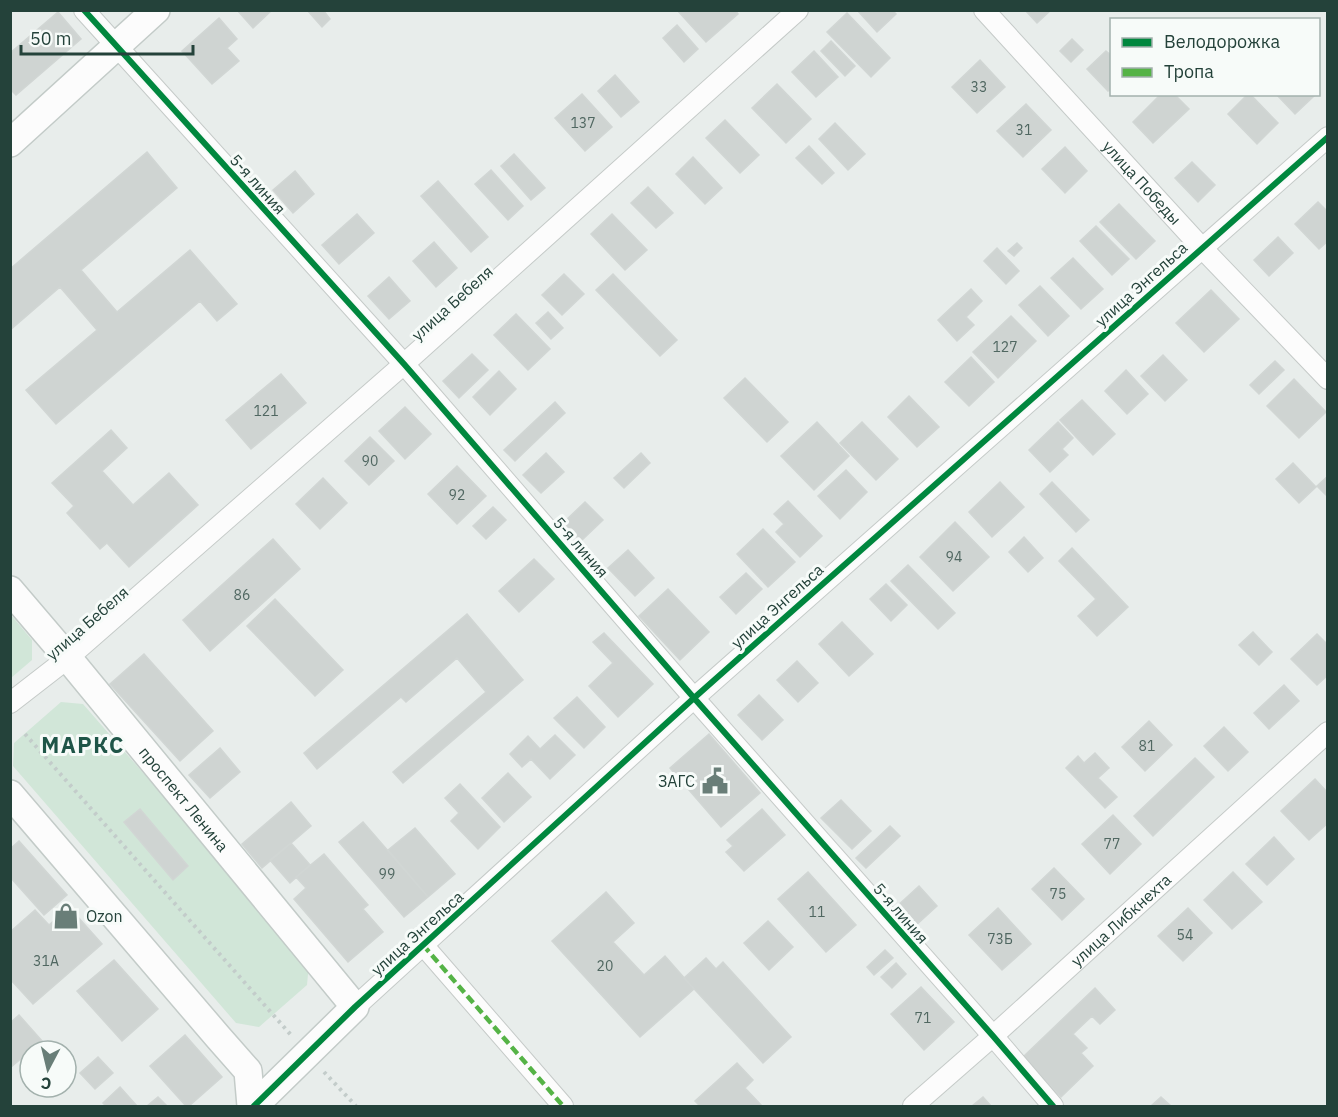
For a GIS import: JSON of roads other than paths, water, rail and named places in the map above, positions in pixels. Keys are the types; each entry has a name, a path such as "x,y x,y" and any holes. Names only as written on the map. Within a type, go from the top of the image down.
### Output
{"street":[{"name":"5-я линия","path":"84,10 404,364 1053,1107"},
{"path":"10,143 156,10"},
{"name":"улица Бебеля","path":"10,703 68,658 404,364 798,10"},
{"name":"улица Победы","path":"984,10 1202,248 1328,379"},
{"name":"улица Энгельса","path":"253,1107 355,1007 694,698 1328,137"},
{"name":"проспект Ленина","path":"10,591 68,658 355,1007"},
{"name":"улица Либкнехта","path":"913,1107 1328,732"},
{"path":"10,794 248,1071 253,1107"},
{"path":"423,945 563,1107"}],"place":[{"name":"ЗАГС","path":"715,781"},
{"name":"Ozon","path":"66,916"}],"district":[{"name":"МАРКС","path":"83,744"}]}
